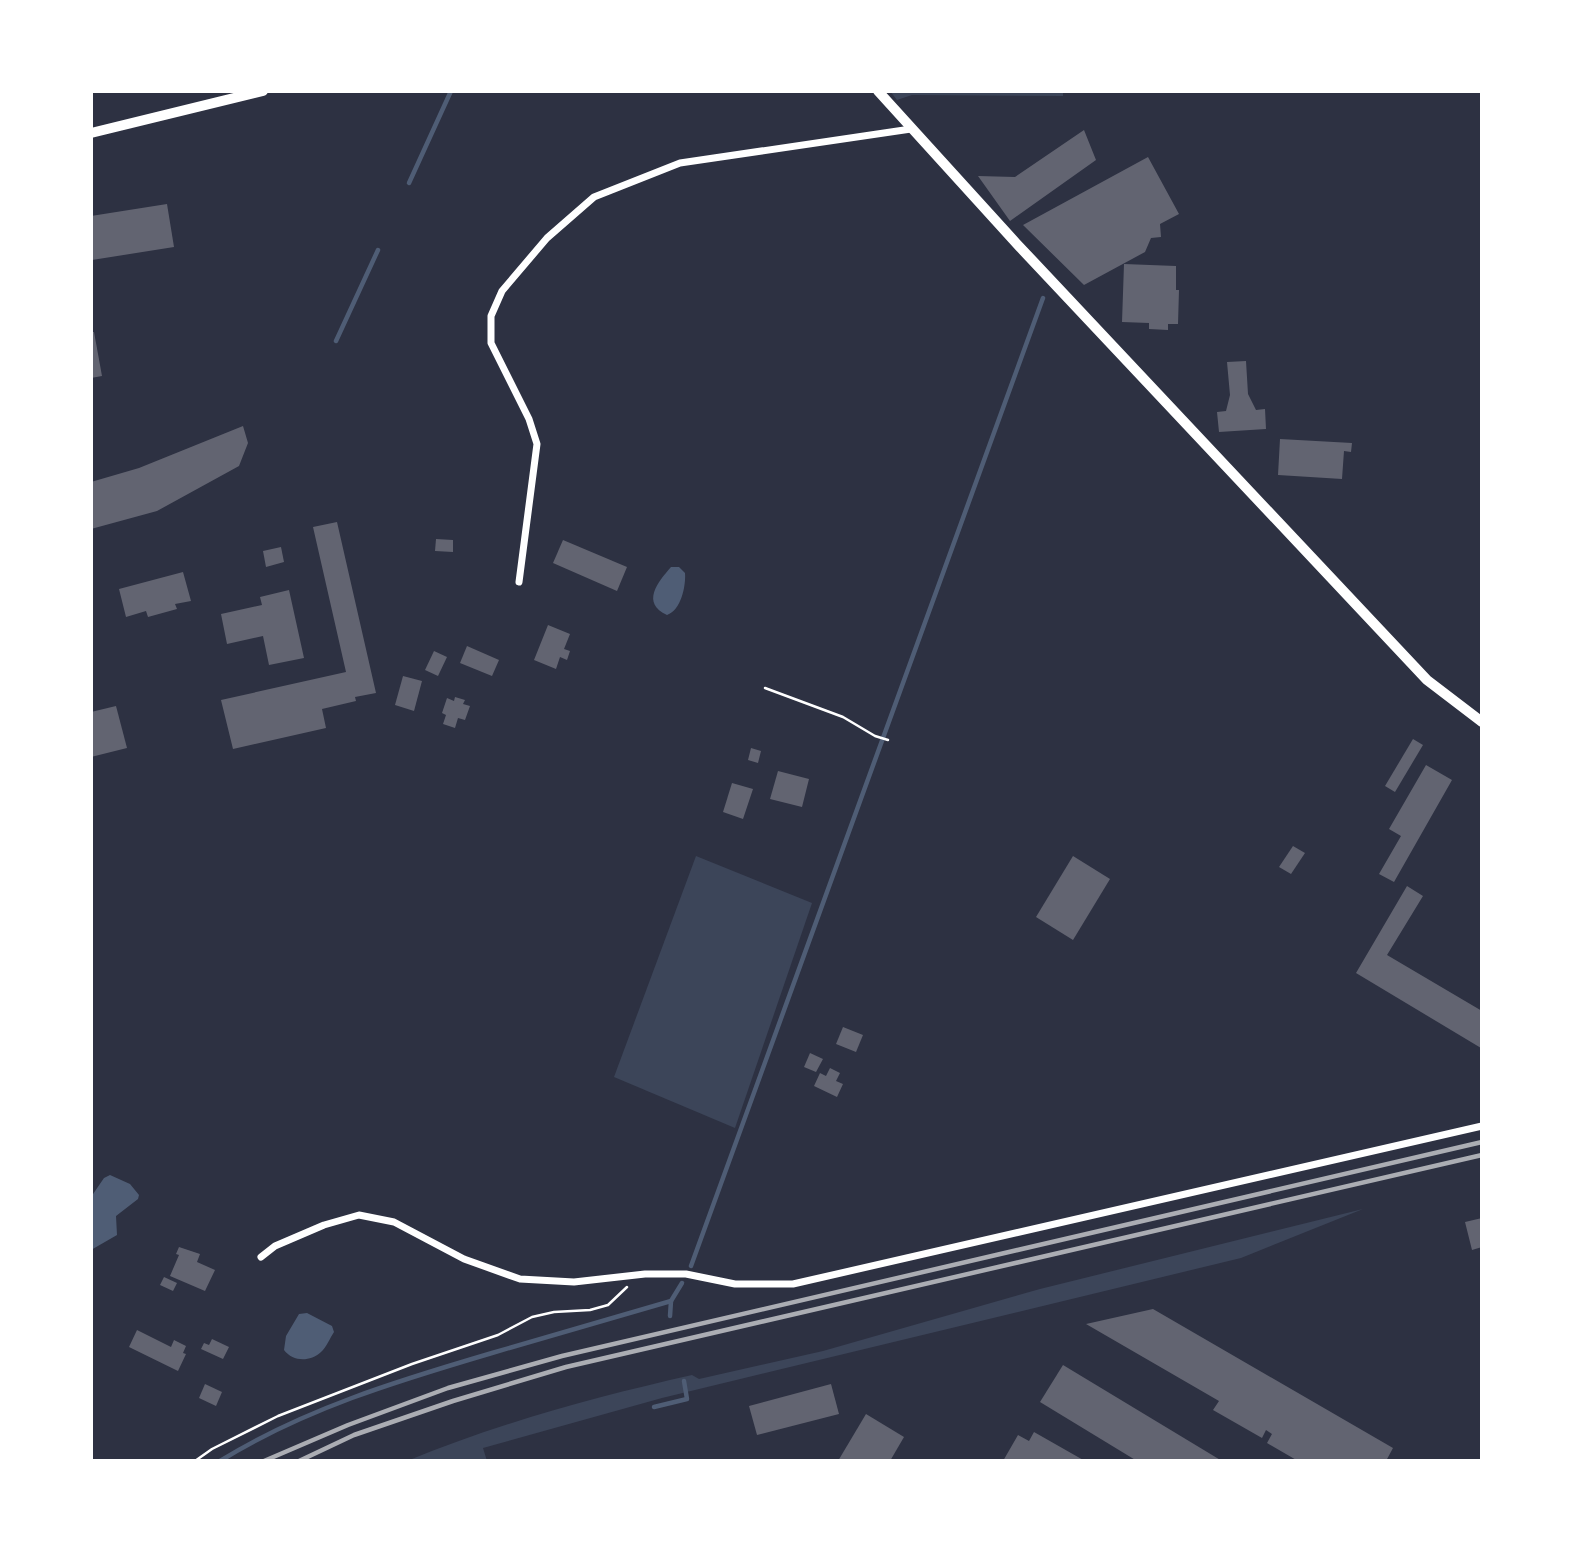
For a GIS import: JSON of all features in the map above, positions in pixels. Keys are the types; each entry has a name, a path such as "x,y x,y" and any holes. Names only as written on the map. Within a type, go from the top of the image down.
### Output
{"street":[{"path":"91,133 263,91"},
{"path":"878,91 1426,680 1482,722"},
{"path":"519,582 537,444 529,419 491,343 491,316 502,291 547,238 594,197 680,163 911,129"},
{"path":"261,1257 275,1246 324,1225 359,1215 394,1222 464,1259 520,1279 573,1282 635,1275 686,1274 735,1284 793,1284 1482,1126"}],"path":[{"path":"765,688 843,717 875,736 888,740"},
{"path":"195,1461 212,1449 278,1416 351,1390 412,1364 498,1335 532,1317 554,1312 590,1311 608,1305 628,1286 635,1275"}],"shaded area":[{"path":"890,91 1063,91 1063,96 912,95 897,100"},
{"path":"671,567 679,567 685,573 685,578 679,603 667,615 659,610 653,599 657,586"},
{"path":"696,856 812,903 735,1128 614,1077"},
{"path":"110,1175 130,1184 139,1195 138,1199 116,1216 117,1235 91,1250 91,1197 104,1178"},
{"path":"1363,1209 1241,1258 662,1398 483,1448 487,1461 407,1461 512,1423 619,1392 692,1375 699,1379 823,1351 1040,1289"},
{"path":"307,1313 332,1326 334,1332 325,1348 317,1355 297,1359 284,1350 286,1336 299,1314"}],"building":[{"path":"1084,130 1096,160 1010,221 978,176 1015,177"},
{"path":"1148,157 1179,214 1160,224 1161,237 1151,238 1145,252 1084,285 1023,225"},
{"path":"167,204 174,247 92,260 91,216"},
{"path":"1124,264 1176,266 1176,290 1179,290 1178,324 1168,324 1168,330 1149,329 1149,323 1122,322"},
{"path":"91,332 94,332 102,376 91,378"},
{"path":"1246,361 1248,394 1256,410 1265,409 1266,429 1219,432 1217,412 1226,411 1230,395 1227,362"},
{"path":"243,426 248,443 239,466 157,511 91,529 91,482 139,468"},
{"path":"1280,439 1352,443 1351,452 1344,451 1342,479 1278,475"},
{"path":"337,522 376,693 355,697 356,701 322,709 326,728 233,749 221,700 346,672 313,527"},
{"path":"436,539 453,540 453,552 435,551"},
{"path":"563,540 627,567 617,591 553,563"},
{"path":"281,547 284,562 266,567 263,551"},
{"path":"183,572 191,601 175,604 177,609 148,617 146,611 126,617 119,589"},
{"path":"289,590 304,658 269,665 263,636 227,644 221,614 262,605 260,597"},
{"path":"548,625 570,634 564,649 570,651 567,660 560,657 556,669 534,660"},
{"path":"467,646 499,660 492,676 460,663"},
{"path":"434,651 447,657 438,676 425,670"},
{"path":"403,676 422,681 414,711 395,705"},
{"path":"455,697 465,700 463,704 470,706 465,720 458,718 455,728 443,724 446,715 442,713 447,698 454,701"},
{"path":"116,706 127,748 91,757 91,712"},
{"path":"1413,739 1423,745 1395,792 1385,786"},
{"path":"751,748 761,751 758,763 748,760"},
{"path":"1426,765 1452,780 1394,882 1379,874 1401,836 1389,829"},
{"path":"778,771 809,779 802,807 770,799"},
{"path":"732,783 753,789 743,819 723,812"},
{"path":"1293,846 1305,853 1291,874 1279,867"},
{"path":"1073,856 1110,879 1073,940 1036,917"},
{"path":"1407,886 1423,896 1387,955 1482,1011 1481,1048 1356,973"},
{"path":"843,1027 863,1035 856,1052 836,1044"},
{"path":"810,1053 823,1059 816,1072 804,1067"},
{"path":"830,1068 840,1073 836,1081 843,1084 837,1097 814,1086 820,1073 826,1076"},
{"path":"1482,1218 1482,1247 1472,1250 1465,1222"},
{"path":"179,1247 200,1254 197,1262 215,1270 205,1291 170,1276 179,1255 176,1254"},
{"path":"164,1277 177,1283 173,1291 160,1285"},
{"path":"1153,1309 1393,1448 1386,1461 1298,1461 1267,1443 1272,1434 1266,1430 1262,1438 1213,1410 1219,1401 1086,1324"},
{"path":"137,1330 171,1347 174,1340 186,1346 183,1353 186,1354 178,1371 129,1347"},
{"path":"212,1339 229,1347 223,1359 201,1349 204,1343 209,1345"},
{"path":"1063,1365 1222,1461 1137,1461 1040,1402"},
{"path":"205,1384 222,1392 216,1406 199,1398"},
{"path":"831,1384 839,1414 757,1435 749,1406"},
{"path":"866,1414 904,1437 890,1461 838,1461"},
{"path":"1034,1432 1085,1461 1003,1461 1018,1435 1029,1441"}],"waterway":[{"path":"409,183 451,91"},
{"path":"336,341 378,250"},
{"path":"691,1266 1043,298"},
{"path":"670,1316 671,1301 682,1283"},
{"path":"220,1461 285,1426 352,1398 456,1364 671,1301"},
{"path":"654,1407 687,1399 684,1381"}],"railway":[{"path":"264,1461 348,1425 448,1388 562,1356 1482,1142"},
{"path":"299,1461 354,1435 453,1401 566,1367 1482,1155"}]}
